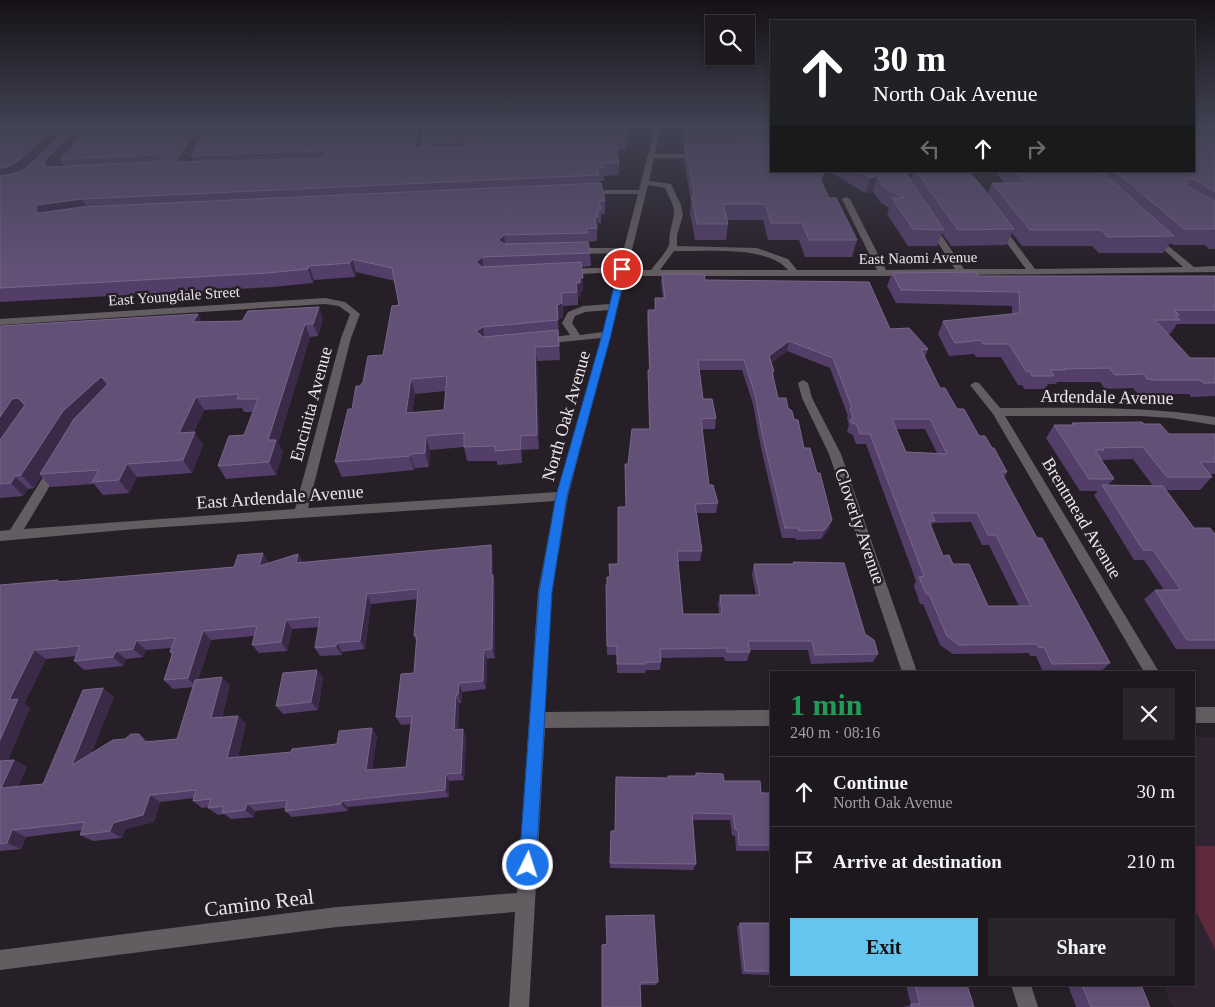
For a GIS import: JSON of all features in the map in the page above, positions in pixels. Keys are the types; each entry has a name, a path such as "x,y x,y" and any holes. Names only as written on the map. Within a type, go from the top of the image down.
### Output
{"street":[{"name":"North Oak Avenue","path":"519,1007 545,592 562,496 607,335 612,307 646,174"},
{"path":"577,192 668,186 677,205 679,215 672,248 653,272"},
{"path":"846,199 883,273"},
{"path":"992,217 1032,271"},
{"path":"926,219 961,272"},
{"path":"1151,233 1191,269"},
{"path":"672,248 757,251 785,261 796,273"},
{"path":"562,252 626,250"},
{"name":"East Naomi Avenue","path":"553,273 621,271 883,273 1215,269"},
{"name":"East Youngdale Street","path":"0,322 325,301 340,302 349,306"},
{"name":"Encinita Avenue","path":"300,513 346,338 356,314 349,306"},
{"path":"577,338 567,323 571,314 583,309 612,307"},
{"path":"534,342 607,335"},
{"name":"Cloverly Avenue","path":"803,383 807,398 835,454 910,671"},
{"name":"Brentmead Avenue","path":"975,385 997,412 1151,671"},
{"name":"Ardendale Avenue","path":"997,412 1141,412 1171,414 1215,421"},
{"path":"14,535 58,462"},
{"name":"East Ardendale Avenue","path":"0,536 300,513 562,496"},
{"path":"1195,715 1215,715"},
{"path":"537,720 770,718"},
{"name":"Camino Real","path":"0,960 336,917 525,902"},
{"path":"1021,986 1028,1007"}],"shaded area":[{"path":"1195,737 1215,737 1215,1007 1173,1007 1163,986 1195,986"},
{"path":"1195,846 1215,846 1215,949 1195,910"}],"building":[{"path":"13,174 599,175 82,199 37,205 36,212 40,213 82,207 601,183 605,201 599,201 601,210 597,210 598,216 595,220 597,228 586,229 587,233 504,235 498,240 504,244 588,242 590,253 482,257 476,262 482,267 581,262 583,278 580,278 580,283 576,283 577,292 561,293 562,303 557,305 558,320 483,327 476,331 483,337 558,330 559,346 535,347 537,435 520,436 521,449 495,451 495,446 464,447 464,433 426,436 425,453 335,462 348,409 352,409 356,386 360,386 363,382 368,356 383,355 392,306 399,305 392,268 352,259 350,263 309,266 308,269 267,273 0,288 0,176","holes":["447,376 444,410 406,413 411,379"]},
{"path":"690,174 824,174 820,179 829,198 836,198 857,240 809,240 802,223 771,223 765,204 723,204 728,224 697,224 692,197 694,194"},
{"path":"864,174 908,174 944,230 913,229 892,198 904,198 884,187 877,176 870,178"},
{"path":"919,174 971,174 1014,229 958,230"},
{"path":"1018,174 1104,174 1174,236 1108,237 1101,230 1030,230 992,183 1026,183"},
{"path":"1119,174 1215,174 1215,192 1194,179 1186,179 1186,186 1215,201 1215,229 1184,229"},
{"path":"976,272 978,276 1215,276 1215,310 1174,310 1179,315 1175,315 1180,320 1155,320 1190,358 1215,358 1215,383 1203,383 1200,380 1147,379 1144,374 1115,375 1109,368 1050,370 1054,376 1032,376 1030,372 1026,371 1009,344 983,344 981,340 955,343 943,321 1020,313 1019,292 901,290 892,273"},
{"path":"662,274 704,274 705,280 869,282 890,329 909,328 928,349 921,350 940,388 945,388 957,409 964,409 979,436 985,436 992,448 994,448 1007,472 1001,472 1037,538 1042,538 1110,663 1052,664 1044,647 1039,648 1037,644 959,645 947,636 929,594 926,594 919,577 924,576 870,434 860,434 857,425 850,422 853,417 850,408 852,408 833,358 789,341 769,356 774,371 772,372 778,398 786,398 788,408 792,411 794,419 798,420 804,448 810,448 817,473 820,473 832,520 825,530 799,531 798,528 785,528 763,438 755,394 744,360 698,360 703,399 712,399 716,418 701,419 709,485 713,485 718,503 695,504 702,551 677,551 683,614 722,614 720,595 760,595 754,564 794,564 793,562 844,563 865,634 874,640 878,654 815,655 812,641 748,641 750,652 727,652 727,648 660,649 661,662 617,664 617,646 607,646 607,577 610,577 609,564 618,564 618,507 626,507 625,464 628,464 632,429 650,429 648,310 656,310 655,298 665,298","holes":["892,419 930,419 947,454 906,452","931,513 977,513 988,535 996,535 1031,606 988,606 969,564 953,564 949,555 943,556 929,521 935,521"]},
{"path":"319,307 313,324 305,324 268,440 276,440 269,462 218,466 229,436 244,435 258,399 237,399 239,394 196,397 179,433 195,432 183,460 127,464 119,480 92,482 99,470 40,474 74,419 108,384 101,377 63,411 21,475 15,476 11,483 0,484 0,440 25,405 18,398 12,399 0,417 0,326 198,314 193,322 242,321 248,311"},
{"path":"1142,422 1144,424 1160,424 1169,434 1215,434 1215,462 1200,462 1212,477 1167,477 1143,447 1102,448 1104,450 1095,450 1114,479 1089,479 1054,425"},
{"path":"1102,485 1163,486 1194,528 1210,528 1215,534 1215,640 1187,640 1155,590 1181,590 1153,550 1143,550"},
{"path":"491,545 491,575 493,575 492,649 484,650 483,681 459,683 458,695 456,695 454,730 463,729 461,773 446,774 445,790 342,801 341,804 285,811 287,800 247,804 245,810 222,813 224,806 208,808 211,799 193,801 196,790 150,795 143,815 113,823 110,831 80,835 85,822 12,830 7,843 0,844 0,761 14,760 1,788 43,784 83,690 103,688 72,765 113,740 125,739 131,734 139,734 145,742 177,739 195,680 222,677 211,718 238,716 227,758 291,752 292,749 337,744 339,731 372,728 366,770 406,767 412,716 396,717 401,674 414,673 417,635 414,636 418,589 367,594 360,641 337,643 336,646 315,648 320,617 286,620 281,642 252,645 257,626 203,631 188,678 164,680 173,652 170,652 175,638 136,641 133,649 116,651 113,657 74,661 80,646 34,650 9,700 18,699 0,740 0,585 234,567 238,555 263,553 259,566 298,554 296,563"},
{"path":"317,670 311,702 276,706 283,673"},
{"path":"696,773 723,774 724,781 760,781 761,793 770,793 770,845 739,845 738,830 735,829 733,814 692,813 696,864 610,863 611,831 615,831 616,777 668,778 668,776 696,776"},
{"path":"654,915 658,982 640,983 641,1007 602,1007 602,945 607,944 606,916"},
{"path":"740,923 770,923 770,971 745,971"},
{"path":"915,986 967,986 974,1007 912,1007 911,1004 920,1004"},
{"path":"1082,986 1141,986 1150,1007 1091,1007"}],"route":[{"path":"528,865 545,592 562,496 607,335 622,269"}]}
